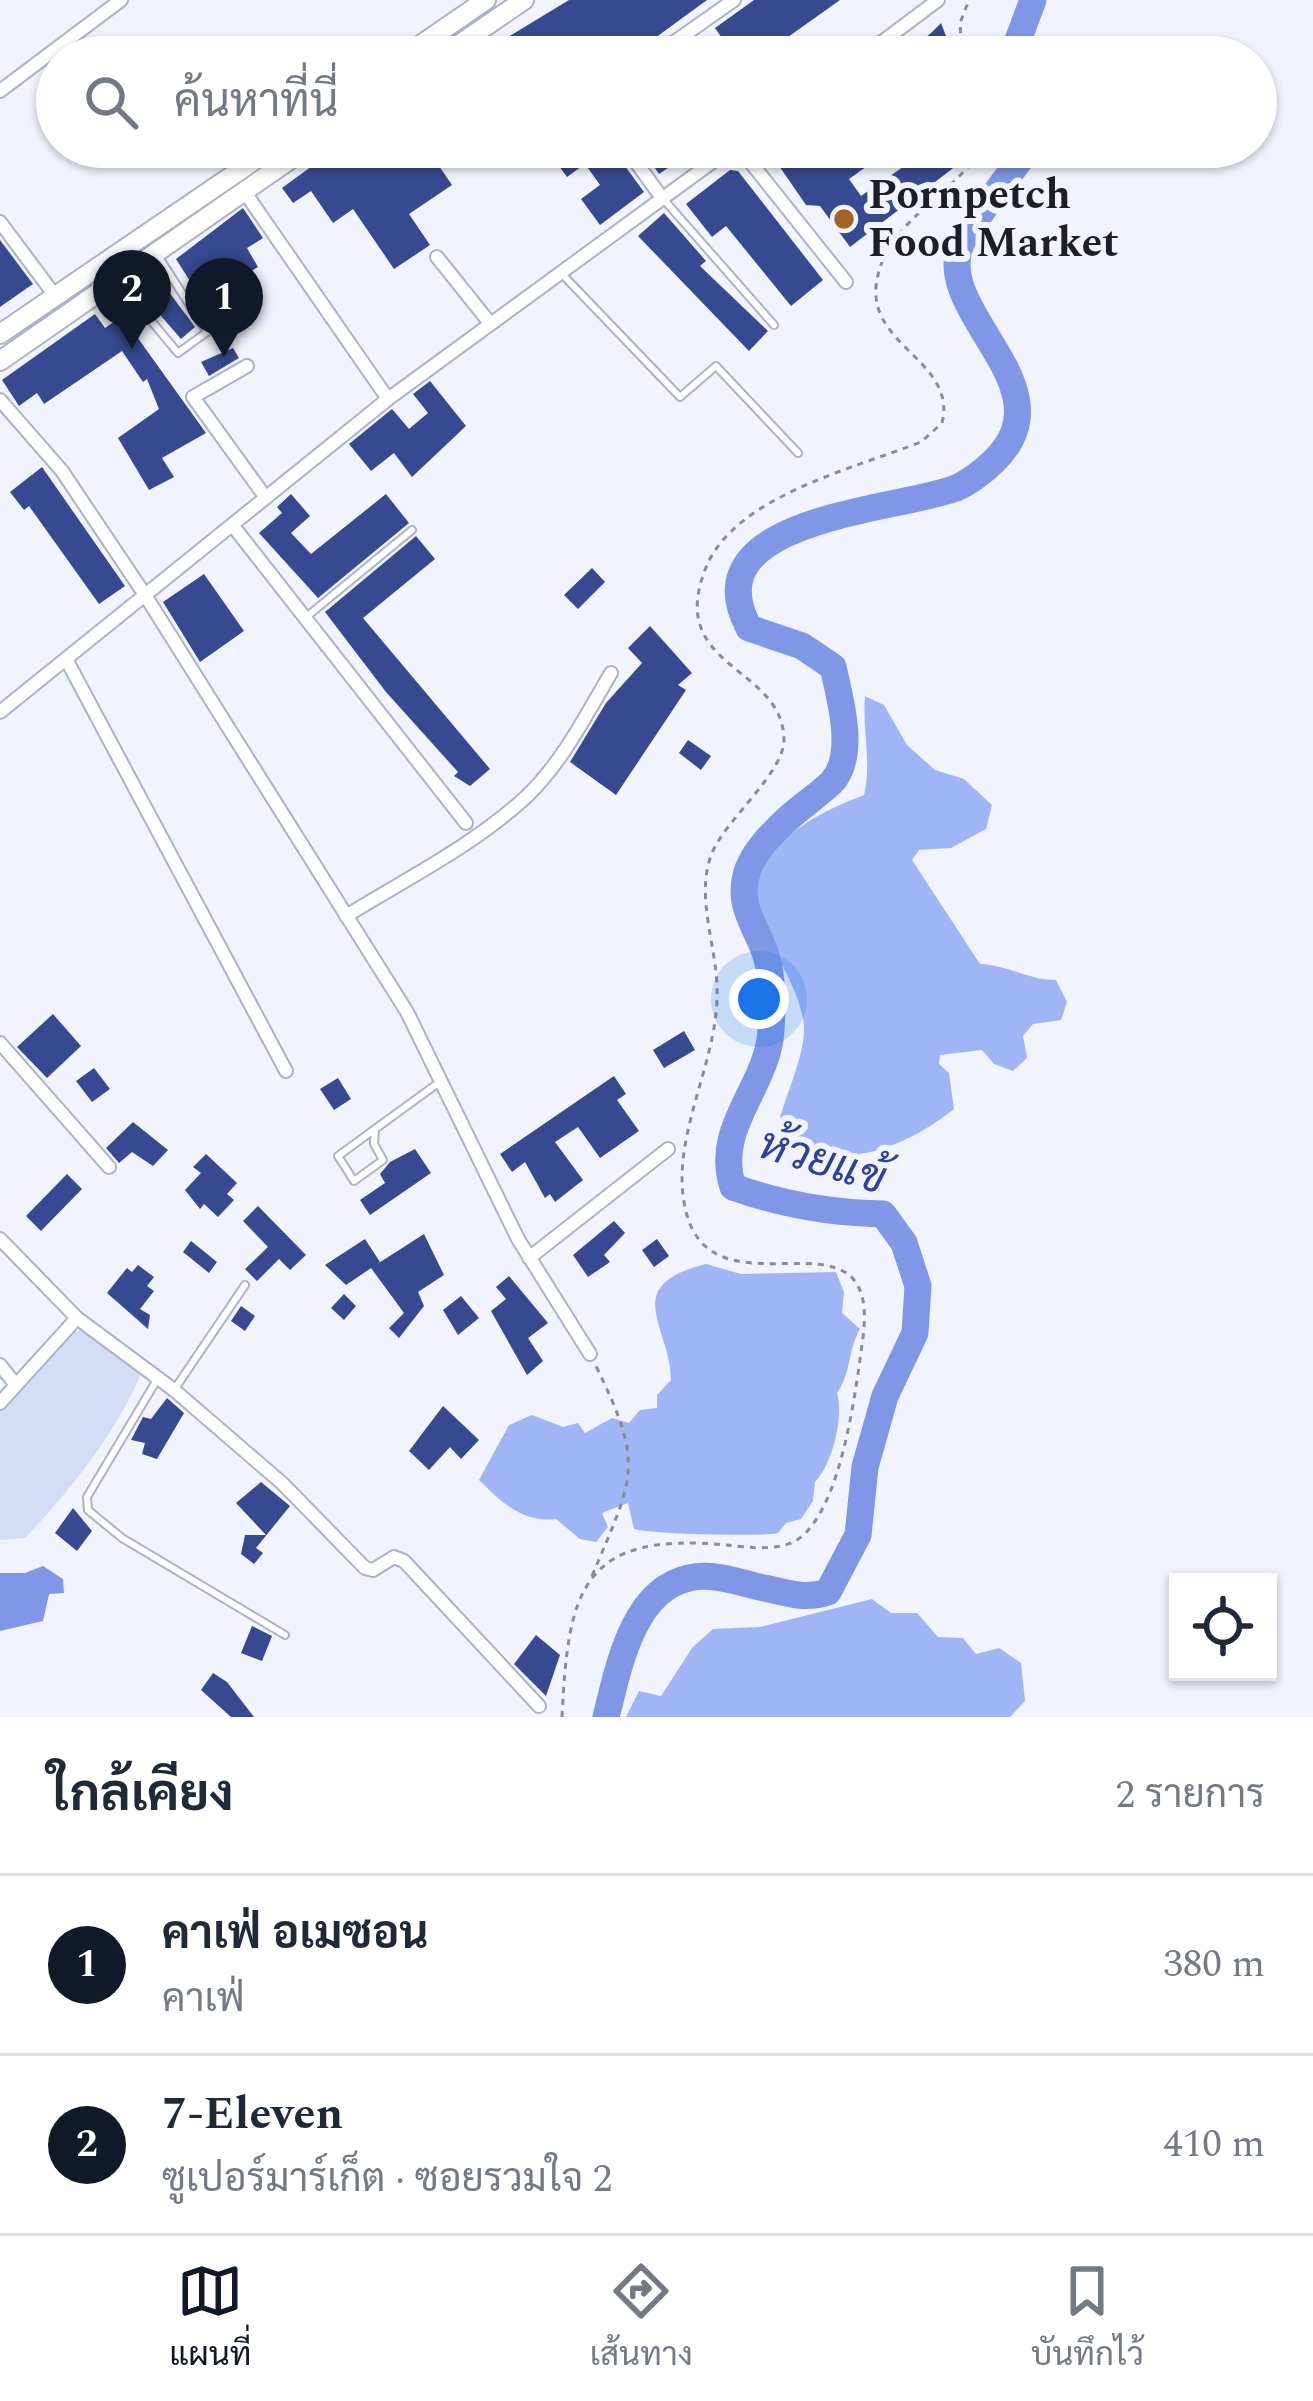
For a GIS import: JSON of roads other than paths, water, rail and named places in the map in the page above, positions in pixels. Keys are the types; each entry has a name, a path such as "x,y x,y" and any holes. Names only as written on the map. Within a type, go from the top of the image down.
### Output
{"main road":[{"path":"434,36 486,0"},
{"path":"472,36 524,0"},
{"path":"0,334 243,168"},
{"path":"0,361 277,168"}],"street":[{"path":"73,36 121,0"},
{"path":"686,36 734,0"},
{"path":"890,36 938,0"},
{"path":"0,91 36,64"},
{"path":"641,168 662,198"},
{"path":"0,712 388,399 701,168"},
{"path":"760,168 846,282"},
{"path":"244,191 388,399"},
{"path":"0,222 56,297"},
{"path":"437,257 490,322"},
{"path":"247,366 193,397 266,498"},
{"path":"0,400 62,471 145,595 407,1012 529,1258 590,1354"},
{"path":"233,526 466,823"},
{"path":"66,659 286,1072"},
{"path":"346,916 476,836 527,796 562,754 611,673"},
{"path":"0,1043 109,1167"},
{"path":"529,1258 668,1149"},
{"path":"0,1239 76,1318 174,1390 284,1484 365,1568 373,1570 394,1557 404,1561 539,1706"},
{"path":"0,1403 76,1318"},
{"path":"0,1365 16,1385"}],"lane":[{"path":"662,198 774,325"},
{"path":"117,280 178,353 208,332 156,253"},
{"path":"560,272 680,397 716,366 798,453"},
{"path":"305,618 412,530"},
{"path":"375,1129 374,1144 383,1160 354,1181 338,1156 375,1129 441,1081"},
{"path":"174,1390 244,1285"},
{"path":"158,1378 87,1498 88,1510 122,1538 286,1634"}],"waterway":[{"name":"ห้วยแข้","path":"1020,36 1033,0"},
{"name":"ห้วยแข้","path":"606,1717 631,1634 654,1598 670,1585 708,1576 796,1595 828,1592 858,1535 865,1467 885,1396 915,1333 918,1286 904,1243 883,1214 807,1207 733,1187 730,1145 768,1051 772,1020 769,967 747,910 745,880 767,840 831,783 839,772 845,743 833,667 802,646 749,628 738,591 748,563 773,541 849,513 956,488 989,465 1013,434 1017,406 1010,379 965,297 957,270 961,244 1014,168"}],"place":[{"name":"Pornpetch Food Market","path":"844,219"},
{"name":"7-Eleven","path":"132,349"},
{"name":"คาเฟ่ อเมซอน","path":"224,357"}]}
